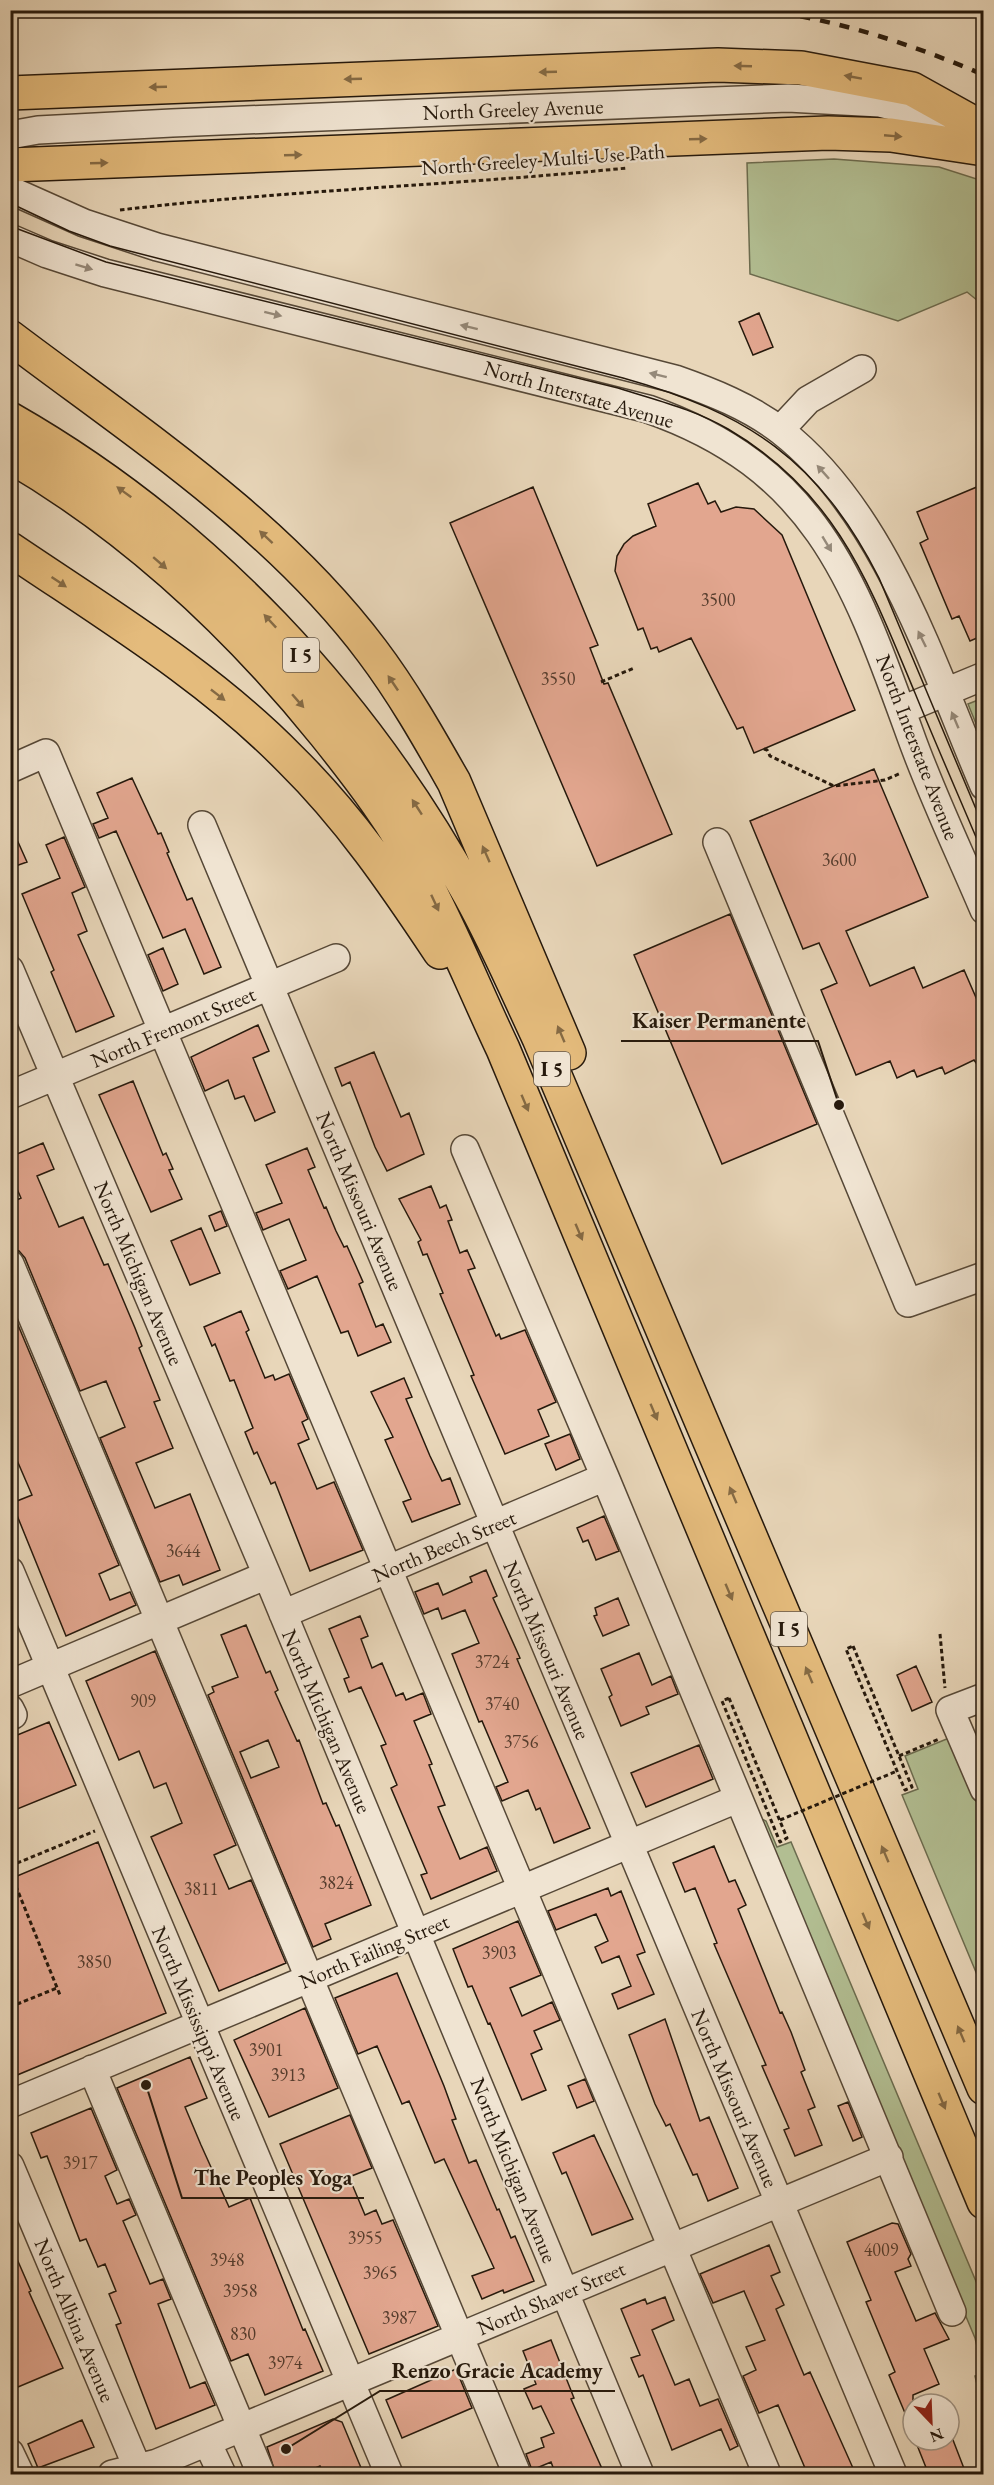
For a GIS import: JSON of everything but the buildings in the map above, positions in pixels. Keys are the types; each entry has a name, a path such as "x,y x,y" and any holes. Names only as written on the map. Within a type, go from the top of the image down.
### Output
{"highway":[{"path":"10,93 718,65 801,68 912,89 984,129"},
{"path":"25,165 828,133 891,135 984,149"},
{"path":"10,337 249,521 330,602 372,651 436,751 490,863 589,1101 595,1171"},
{"name":"I 5","path":"10,419 91,469 198,551 264,615 311,665 410,795 471,897 539,1038 984,2088"},
{"name":"I 5","path":"10,456 86,504 139,545 206,603 265,663 349,764 390,822 422,876 503,1049 984,2202"},
{"path":"10,549 183,668 250,721 289,757 343,815 381,865 503,1049"}],"street":[{"name":"North Greeley Avenue","path":"10,135 38,130 788,98 854,100 908,108 984,129"},
{"name":"North Greeley Avenue","path":"10,125 38,130"},
{"name":"North Interstate Avenue","path":"10,189 84,223 157,247 675,379 733,401 780,430 825,472 854,509 883,560 936,667 984,786"},
{"name":"North Interstate Avenue","path":"10,238 47,254 105,273 648,409 708,434 764,472 787,491 810,519 834,555 866,617 984,910"},
{"path":"10,351 70,382"},
{"path":"780,430 808,400 862,369"},
{"path":"902,710 984,676"},
{"path":"10,769 46,753 767,2475"},
{"name":"North Missouri Avenue","path":"202,825 893,2475"},
{"path":"717,842 908,1304 984,1276"},
{"name":"North Fremont Street","path":"10,1095 336,958"},
{"name":"North Michigan Avenue","path":"10,970 267,1575 640,2475"},
{"path":"465,1149 605,1478 952,2312"},
{"path":"10,1264 311,1978 517,2475"},
{"name":"North Beech Street","path":"283,1614 605,1478"},
{"name":"North Mississippi Avenue","path":"10,1571 388,2475"},
{"path":"10,1683 267,1575"},
{"path":"984,1696 955,1720 984,1790"},
{"name":"North Failing Street","path":"10,2104 737,1799"},
{"path":"92,2069 261,2475"},
{"name":"North Shaver Street","path":"130,2472 157,2463 889,2157"},
{"name":"North Albina Avenue","path":"10,2166 130,2472"},
{"path":"207,2442 222,2475"},
{"path":"10,2453 20,2475"}],"path":[{"name":"North Greeley Multi-Use Path","path":"114,211 362,188 541,177 633,168"},
{"path":"601,682 634,668"},
{"path":"764,749 770,756 834,786 885,780"},
{"path":"900,1756 955,1720 944,1679 940,1634"},
{"path":"853,1646 912,1787 905,1790 897,1771 846,1649 853,1646"},
{"path":"729,1698 780,1820 788,1838 780,1842 722,1701 729,1698"},
{"path":"780,1820 897,1771"},
{"path":"10,1866 116,1822"},
{"path":"10,1874 60,1995"},
{"path":"10,2007 57,1988"}],"green space":[{"path":"834,159 939,167 983,181 983,305 967,292 898,321 750,274 747,163"},
{"path":"983,698 983,741 968,704"},
{"path":"954,1736 983,1808 983,1989 902,1795 918,1789 905,1756"},
{"path":"760,1818 766,1821 777,1847 791,1842 983,2298 983,2370 975,2338 847,2034"},
{"path":"984,2374 983,2409 975,2376"}],"tram line":[{"path":"10,203 69,231 110,246 623,378 707,407 743,426 775,447 805,472 831,502 856,537 879,578 984,828"},
{"path":"10,226 106,262 618,388 688,410 728,429 765,454 797,482 823,512 845,544 882,614 984,856"}],"railway":[{"path":"761,10 818,20 902,43 984,75"}],"place":[{"name":"Kaiser Permanente","path":"839,1105"},
{"name":"The Peoples Yoga","path":"146,2085"},
{"name":"Renzo Gracie Academy","path":"286,2449"}]}
